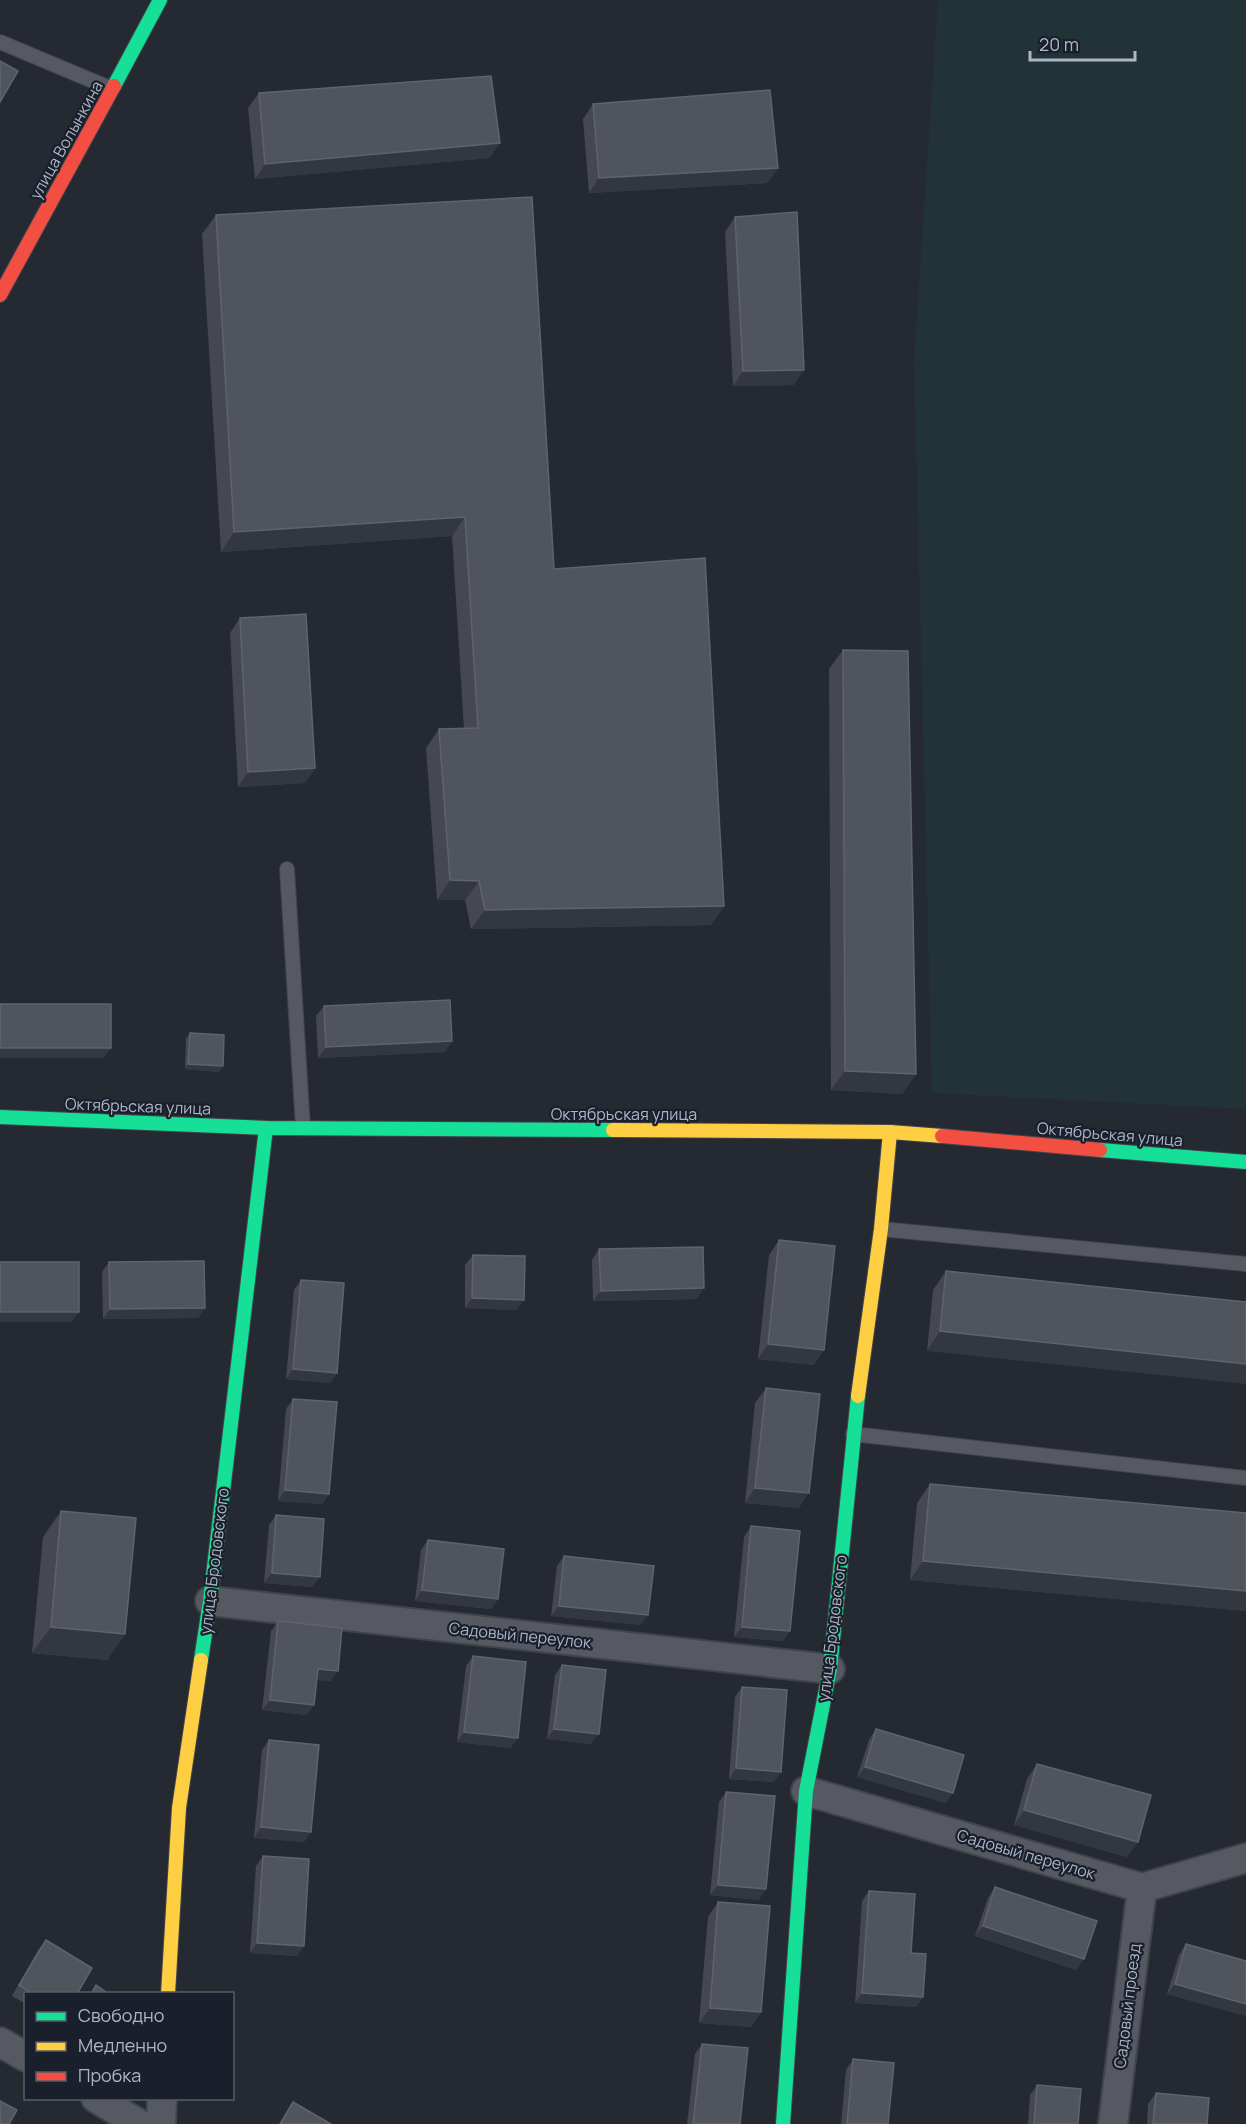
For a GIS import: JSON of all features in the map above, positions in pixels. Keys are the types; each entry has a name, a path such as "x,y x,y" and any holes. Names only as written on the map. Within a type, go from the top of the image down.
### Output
{"street":[{"name":"улица Волынкина","path":"0,295 160,0"},
{"name":"Октябрьская улица","path":"0,1117 266,1128 890,1132 1246,1162"},
{"name":"улица Бродовского","path":"168,1992 179,1808 210,1601 266,1128"},
{"name":"улица Бродовского","path":"783,2124 806,1791 830,1669 854,1434 881,1229 890,1132"},
{"name":"Садовый переулок","path":"210,1601 830,1669"},
{"name":"Садовый переулок","path":"806,1791 1142,1888"},
{"path":"1142,1888 1246,1858"},
{"name":"Садовый проезд","path":"1113,2124 1142,1888"},
{"path":"0,2042 24,2056"},
{"path":"99,2100 139,2124"},
{"path":"161,2124 162,2100"}],"lane":[{"path":"0,42 112,89"},
{"path":"287,869 303,1128"},
{"path":"881,1229 1246,1264"},
{"path":"854,1434 1246,1478"}],"shaded area":[{"path":"938,0 1246,0 1246,1109 932,1093 914,361"}],"building":[{"path":"0,61 18,71 0,102"},
{"path":"491,76 500,143 265,164 259,93"},
{"path":"770,90 778,168 599,178 593,104"},
{"path":"532,197 554,569 705,558 724,906 485,910 479,881 450,880 439,729 478,728 465,517 234,532 216,215"},
{"path":"797,212 804,370 743,371 735,217"},
{"path":"306,614 315,768 248,772 240,618"},
{"path":"843,650 908,651 916,1074 845,1071"},
{"path":"450,1000 452,1041 326,1047 324,1006"},
{"path":"0,1004 111,1004 111,1048 0,1048"},
{"path":"190,1033 224,1035 223,1066 188,1064"},
{"path":"779,1240 835,1246 824,1350 768,1344"},
{"path":"703,1247 704,1288 601,1291 599,1249"},
{"path":"473,1255 525,1256 524,1300 472,1298"},
{"path":"204,1261 205,1308 110,1309 109,1262"},
{"path":"0,1262 79,1262 79,1312 0,1312"},
{"path":"946,1271 1246,1302 1246,1364 940,1331"},
{"path":"301,1280 344,1283 337,1373 293,1369"},
{"path":"766,1388 820,1394 809,1493 755,1488"},
{"path":"293,1399 337,1402 329,1494 285,1490"},
{"path":"930,1484 1246,1513 1246,1591 923,1561"},
{"path":"61,1511 136,1518 125,1634 51,1627"},
{"path":"276,1515 324,1519 320,1577 272,1573"},
{"path":"751,1526 800,1531 790,1631 742,1627"},
{"path":"428,1540 504,1549 498,1599 422,1590"},
{"path":"564,1556 654,1566 648,1615 559,1606"},
{"path":"278,1621 342,1628 338,1671 318,1669 314,1705 270,1700"},
{"path":"473,1656 526,1662 518,1738 464,1732"},
{"path":"562,1665 606,1670 599,1734 554,1729"},
{"path":"742,1687 787,1690 781,1772 736,1768"},
{"path":"876,1729 964,1755 953,1793 865,1767"},
{"path":"269,1740 319,1745 311,1832 261,1827"},
{"path":"1037,1764 1151,1795 1138,1842 1024,1810"},
{"path":"726,1792 775,1796 766,1889 718,1885"},
{"path":"263,1856 309,1859 304,1946 257,1943"},
{"path":"995,1887 1097,1921 1084,1959 983,1926"},
{"path":"869,1891 915,1894 911,1953 926,1954 923,1997 862,1993"},
{"path":"718,1902 770,1906 761,2012 710,2008"},
{"path":"46,1940 92,1968 78,1992 30,1992 19,1985"},
{"path":"1186,1944 1246,1961 1246,2004 1175,1984"},
{"path":"96,1985 106,1992 92,1992"},
{"path":"702,2044 748,2048 740,2124 693,2124"},
{"path":"853,2059 894,2063 888,2124 847,2124"},
{"path":"1037,2085 1081,2089 1078,2124 1034,2124"},
{"path":"1156,2093 1209,2098 1207,2124 1153,2124"},
{"path":"0,2101 17,2110 9,2124 0,2124"},
{"path":"293,2102 331,2124 280,2124"}],"traffic: fast":[{"path":"114,86 160,0"},
{"path":"0,1117 266,1128 613,1130"},
{"path":"201,1660 266,1128"},
{"path":"1100,1150 1246,1162"},
{"path":"783,2124 806,1791 830,1669 858,1396"}],"traffic: slow":[{"path":"613,1130 890,1132 942,1136"},
{"path":"858,1396 881,1229 890,1132"},
{"path":"168,1992 179,1808 201,1660"}],"traffic: jam":[{"path":"0,295 114,86"},
{"path":"942,1136 1100,1150"}]}
